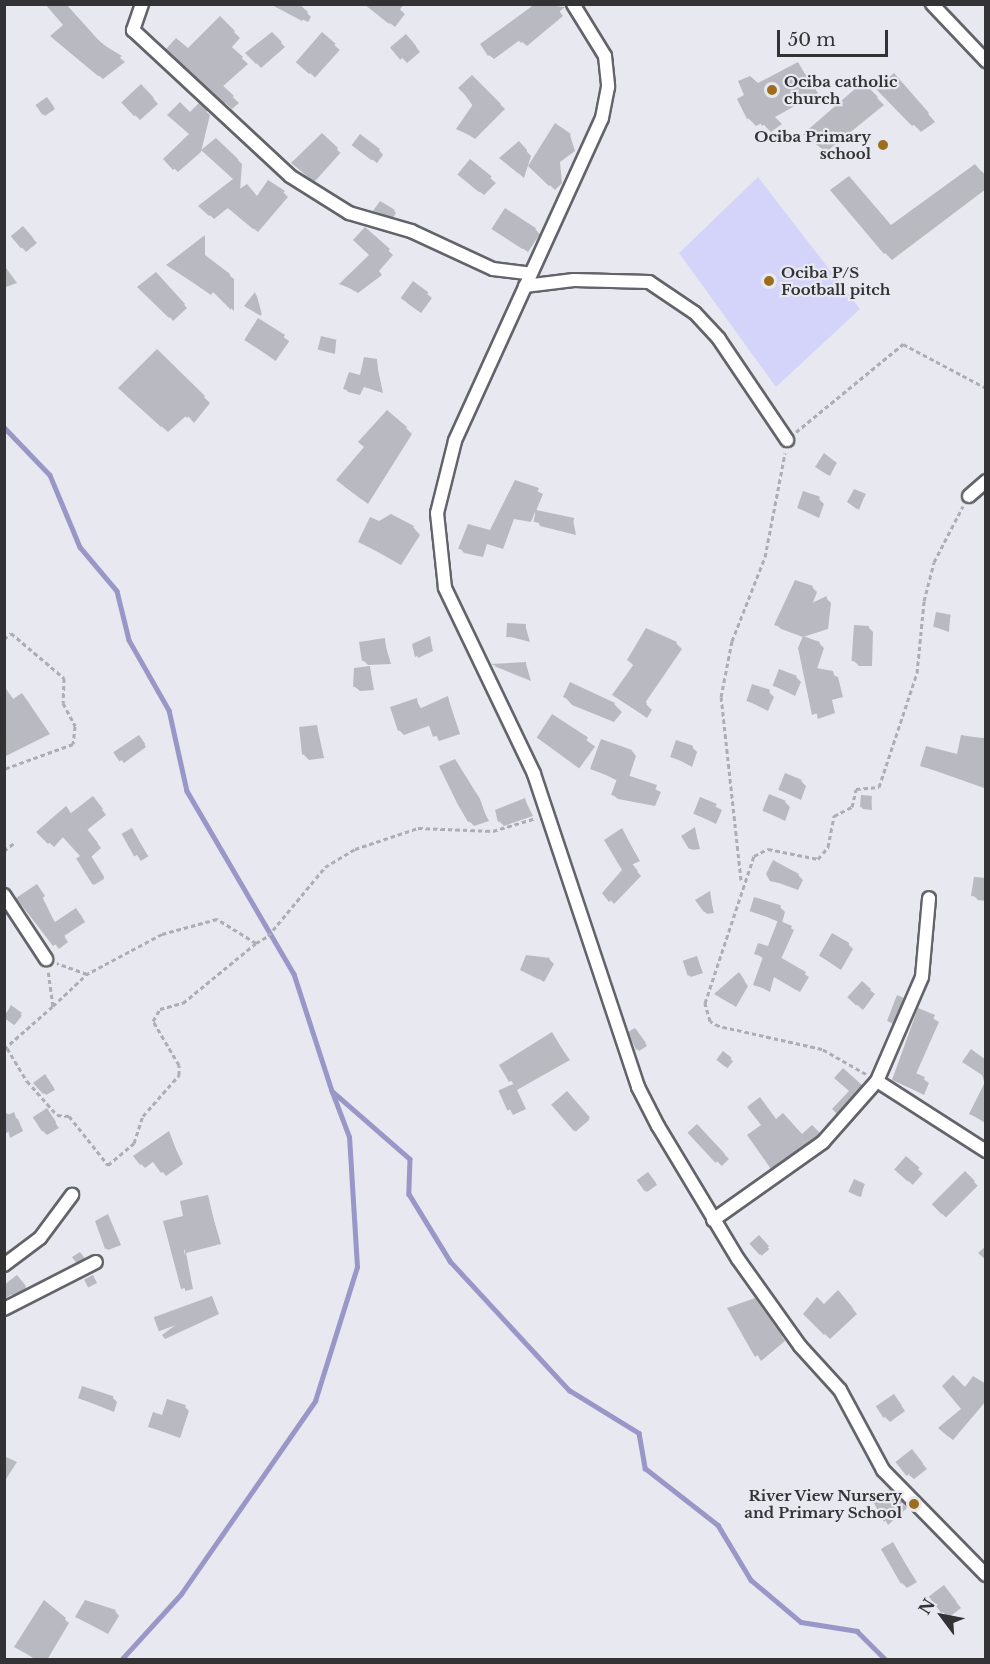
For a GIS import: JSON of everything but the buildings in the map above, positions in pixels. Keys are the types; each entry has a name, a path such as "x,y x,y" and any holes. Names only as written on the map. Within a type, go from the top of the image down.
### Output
{"street":[{"path":"142,4 134,30 290,176 349,213 411,231 493,269 531,274"},
{"path":"573,4 605,56 608,87 585,162 525,286 455,441 437,513 437,549 454,610 550,813 638,1087 713,1220 800,1346 840,1390 883,1470 986,1575"},
{"path":"932,4 986,61"},
{"path":"525,286 593,279 649,282 695,313 719,339 787,440"},
{"path":"969,496 986,481"},
{"path":"4,895 46,959"},
{"path":"713,1220 824,1142 877,1081 922,977 930,898"},
{"path":"877,1081 986,1151"},
{"path":"4,1265 46,1231 72,1195"},
{"path":"4,1309 96,1262"}],"path":[{"path":"742,881 721,697 732,641 765,557 787,440 903,344 986,388"},
{"path":"877,1081 822,1049 710,1021 705,1003 742,881 754,856 768,849 818,859 828,847 834,816 852,807 856,789 879,787 917,673 924,601 934,562 969,496"},
{"path":"4,639 11,633 64,678 63,703 75,726 73,744 4,769"},
{"path":"256,943 217,919 162,934 87,974 6,1049 27,1081 57,1115 69,1116 108,1165 134,1143 142,1116 179,1076 179,1065 153,1021 160,1010 183,1003 247,955 325,867 354,849 418,828 493,831 550,813"},
{"path":"4,852 14,843"},
{"path":"54,1006 46,959 87,974"}],"shaded area":[{"name":"Ociba P/S Football pitch","path":"758,177 860,309 776,387 679,253"}],"waterway":[{"path":"4,427 50,475 80,547 117,591 129,640 169,710 187,791 294,974 332,1091 410,1159 409,1194 450,1261 569,1390 639,1433 645,1468 718,1525 751,1580 801,1622 857,1631 886,1660"},
{"path":"121,1660 181,1594 315,1401 357,1267 349,1137 332,1092"}],"place":[{"name":"Ociba catholic church","path":"772,90"},
{"name":"Ociba Primary school","path":"883,145"},
{"name":"Ociba P/S Football pitch","path":"769,281"},
{"name":"River View Nursery and Primary School","path":"914,1504"}]}
